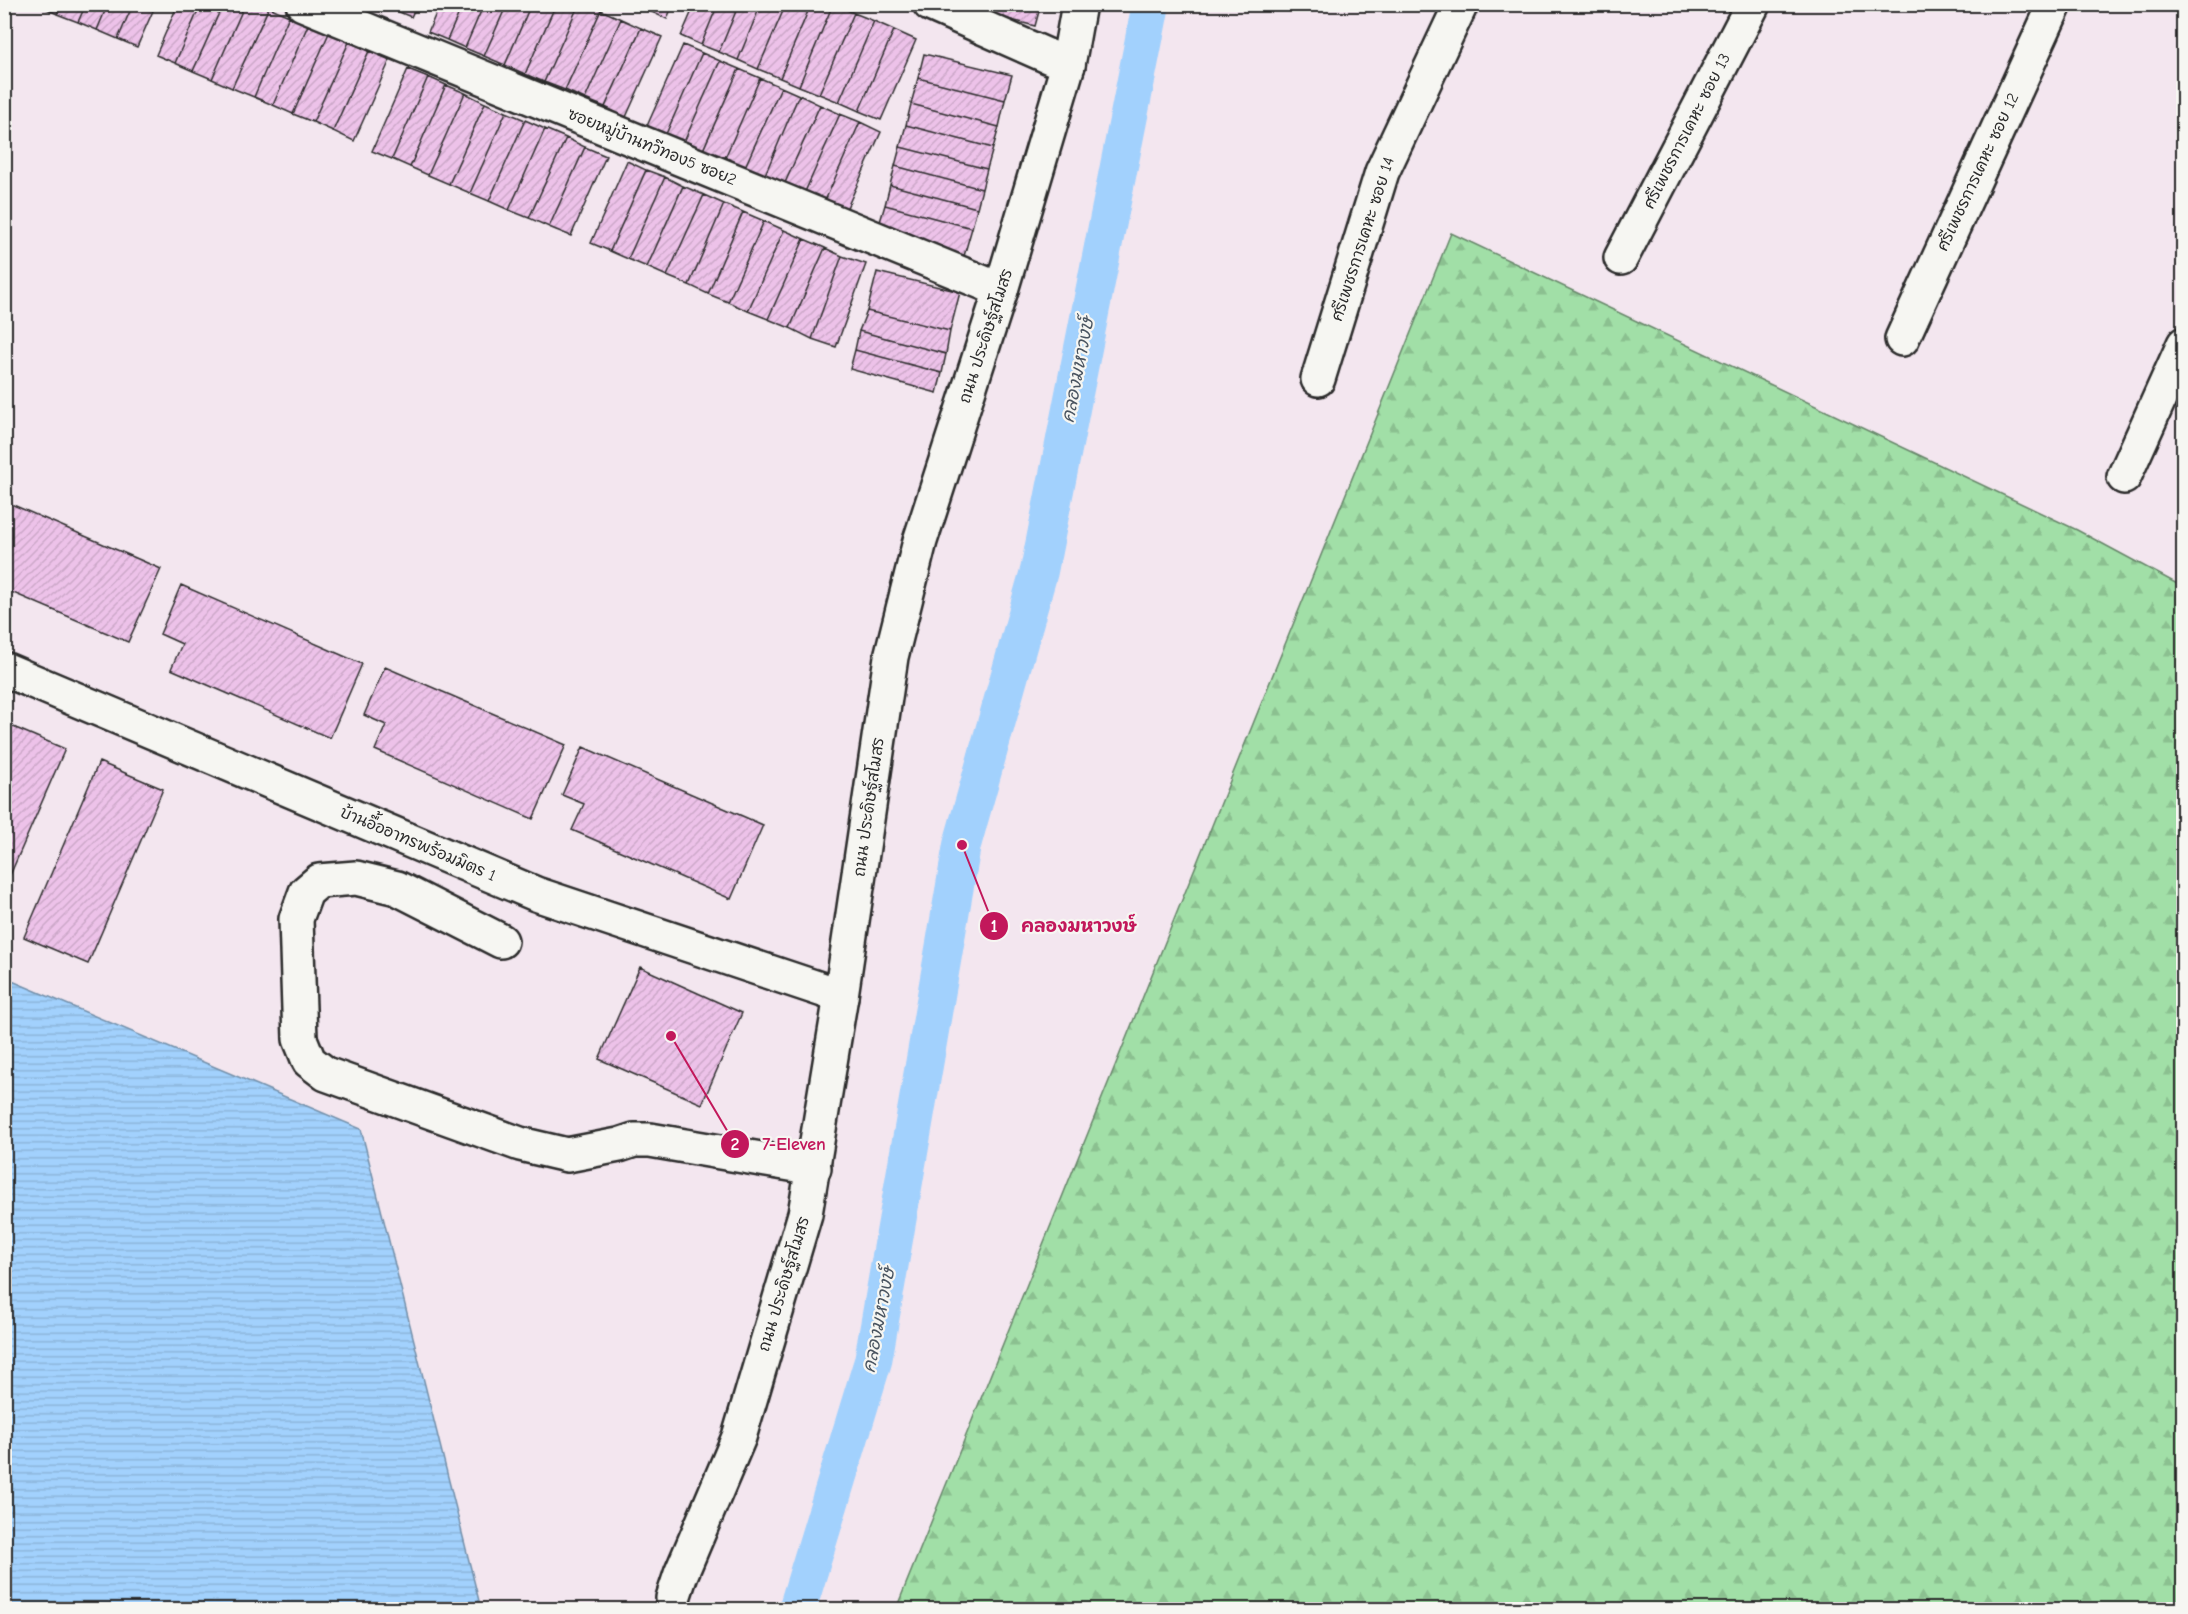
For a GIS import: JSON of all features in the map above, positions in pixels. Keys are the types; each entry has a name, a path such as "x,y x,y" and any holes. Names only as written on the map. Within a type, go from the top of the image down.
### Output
{"street":[{"name":"ซอยหมู่บ้านทวีทอง5 ซอย2","path":"303,4 1001,290"},
{"path":"930,4 1068,65"},
{"name":"ถนน ประดิษฐ์สโมสร","path":"675,1610 673,1598 681,1574 739,1437 805,1214 841,996 891,657 920,541 1001,290 1068,65 1079,4"},
{"name":"ศรีเพชรการเคหะ ซอย 14","path":"1318,379 1382,172 1461,4"},
{"name":"ศรีเพชรการเคหะ ซอย 13","path":"1621,258 1753,4"},
{"name":"ศรีเพชรการเคหะ ซอย 12","path":"1902,339 2055,4"},
{"path":"2124,477 2184,344"},
{"name":"บ้านอื้ออาทรพร้อมมิตร 1","path":"4,669 536,894 841,996"},
{"path":"501,941 397,888 356,878 319,881 306,892 296,919 300,1039 309,1061 326,1074 520,1144 567,1155 634,1140 650,1140 814,1168"}],"green space":[{"path":"1451,233 2077,530 2183,587 2183,1609 896,1609"}],"water":[{"path":"5,978 361,1129 481,1609 5,1609"}],"building":[{"path":"37,4 61,4 57,14"},
{"path":"61,4 86,4 78,22 57,14"},
{"path":"86,4 108,4 97,30 78,22"},
{"path":"108,4 133,4 118,39 97,30"},
{"path":"133,4 156,4 137,47 118,39"},
{"path":"178,4 201,4 175,63 156,55"},
{"path":"201,4 223,4 193,71 175,63"},
{"path":"223,4 245,4 212,79 193,71"},
{"path":"245,4 263,4 269,7 232,88 212,79"},
{"path":"392,4 417,4 411,17 390,8"},
{"path":"440,4 463,4 447,40 428,32"},
{"path":"463,4 484,4 465,48 447,40"},
{"path":"484,4 507,4 484,56 465,48"},
{"path":"507,4 531,4 505,65 484,56"},
{"path":"531,4 556,4 525,74 505,65"},
{"path":"556,4 579,4 544,82 525,74"},
{"path":"579,4 588,4 601,10 565,90 544,82"},
{"path":"650,4 673,4 667,19 647,10"},
{"path":"695,4 718,4 701,45 681,36"},
{"path":"718,4 739,4 719,52 701,45"},
{"path":"739,4 761,4 738,60 719,52"},
{"path":"761,4 786,4 758,69 738,60"},
{"path":"786,4 811,4 780,78 758,69"},
{"path":"811,4 833,4 799,86 780,78"},
{"path":"833,4 854,13 819,94 799,86"},
{"path":"950,4 1041,4 1035,26"},
{"path":"269,7 289,16 254,97 232,88"},
{"path":"601,10 621,19 585,99 565,90"},
{"path":"854,13 874,21 839,102 819,94"},
{"path":"289,16 308,25 273,105 254,97"},
{"path":"621,19 641,28 605,107 585,99"},
{"path":"874,21 894,30 859,111 839,102"},
{"path":"308,25 329,33 293,114 273,105"},
{"path":"641,28 662,37 626,117 605,107"},
{"path":"894,30 916,40 881,120 859,111"},
{"path":"329,33 349,42 313,122 293,114"},
{"path":"349,42 369,51 333,131 313,122"},
{"path":"683,45 702,53 666,134 647,126"},
{"path":"369,51 390,60 354,141 333,131"},
{"path":"702,53 720,61 684,142 666,134"},
{"path":"924,54 1012,75 1005,100 918,78"},
{"path":"720,61 739,69 703,150 684,142"},
{"path":"408,69 428,77 392,159 372,151"},
{"path":"739,69 760,78 724,160 703,150"},
{"path":"428,77 446,85 410,167 392,159"},
{"path":"760,78 781,87 744,169 724,160"},
{"path":"918,78 1005,100 999,127 911,104"},
{"path":"446,85 465,93 428,175 410,167"},
{"path":"781,87 799,95 764,177 744,169"},
{"path":"465,93 485,103 449,184 428,175"},
{"path":"799,95 820,105 784,185 764,177"},
{"path":"485,103 506,112 470,193 449,184"},
{"path":"911,104 999,127 993,148 906,125"},
{"path":"820,105 840,114 804,194 784,185"},
{"path":"506,112 525,120 489,201 470,193"},
{"path":"840,114 860,122 824,203 804,194"},
{"path":"525,120 545,129 509,210 489,201"},
{"path":"860,122 881,132 845,212 824,203"},
{"path":"906,125 993,148 987,169 900,147"},
{"path":"545,129 566,138 529,218 509,210"},
{"path":"566,138 585,147 549,227 529,218"},
{"path":"585,147 606,156 571,236 549,227"},
{"path":"900,147 987,169 982,189 895,166"},
{"path":"627,161 646,170 610,251 591,243"},
{"path":"895,166 982,189 977,208 890,185"},
{"path":"646,170 665,177 628,259 610,251"},
{"path":"665,177 683,186 647,267 628,259"},
{"path":"890,185 977,208 972,228 885,205"},
{"path":"683,186 704,195 667,276 647,267"},
{"path":"704,195 724,204 689,285 667,276"},
{"path":"724,204 743,212 708,294 689,285"},
{"path":"885,205 972,228 964,256 877,232"},
{"path":"743,212 764,221 728,302 708,294"},
{"path":"764,221 784,230 748,311 728,302"},
{"path":"784,230 804,239 768,319 748,311"},
{"path":"804,239 825,248 790,328 768,319"},
{"path":"825,248 842,256 812,339 790,328"},
{"path":"842,256 866,264 836,347 812,339"},
{"path":"877,272 960,292 950,331 867,311"},
{"path":"867,311 950,331 946,354 859,331"},
{"path":"859,331 946,354 942,373 855,350"},
{"path":"855,350 942,373 937,393 850,369"},
{"path":"4,501 161,569 128,642 4,589"},
{"path":"181,585 362,664 330,738 171,669 182,644 160,634"},
{"path":"385,667 566,745 533,819 375,750 386,725 364,715"},
{"path":"4,723 65,749 4,889"},
{"path":"583,747 763,825 731,899 572,830 584,804 562,795"},
{"path":"99,762 163,789 88,964 24,937"},
{"path":"640,967 742,1013 702,1104 599,1059"}],"waterway":[{"name":"คลองมหาวงษ์","path":"797,1610 873,1361 962,845 1039,571 1151,4"}],"place":[{"name":"คลองมหาวงษ์","path":"962,845"},
{"name":"7-Eleven","path":"671,1036"}]}
